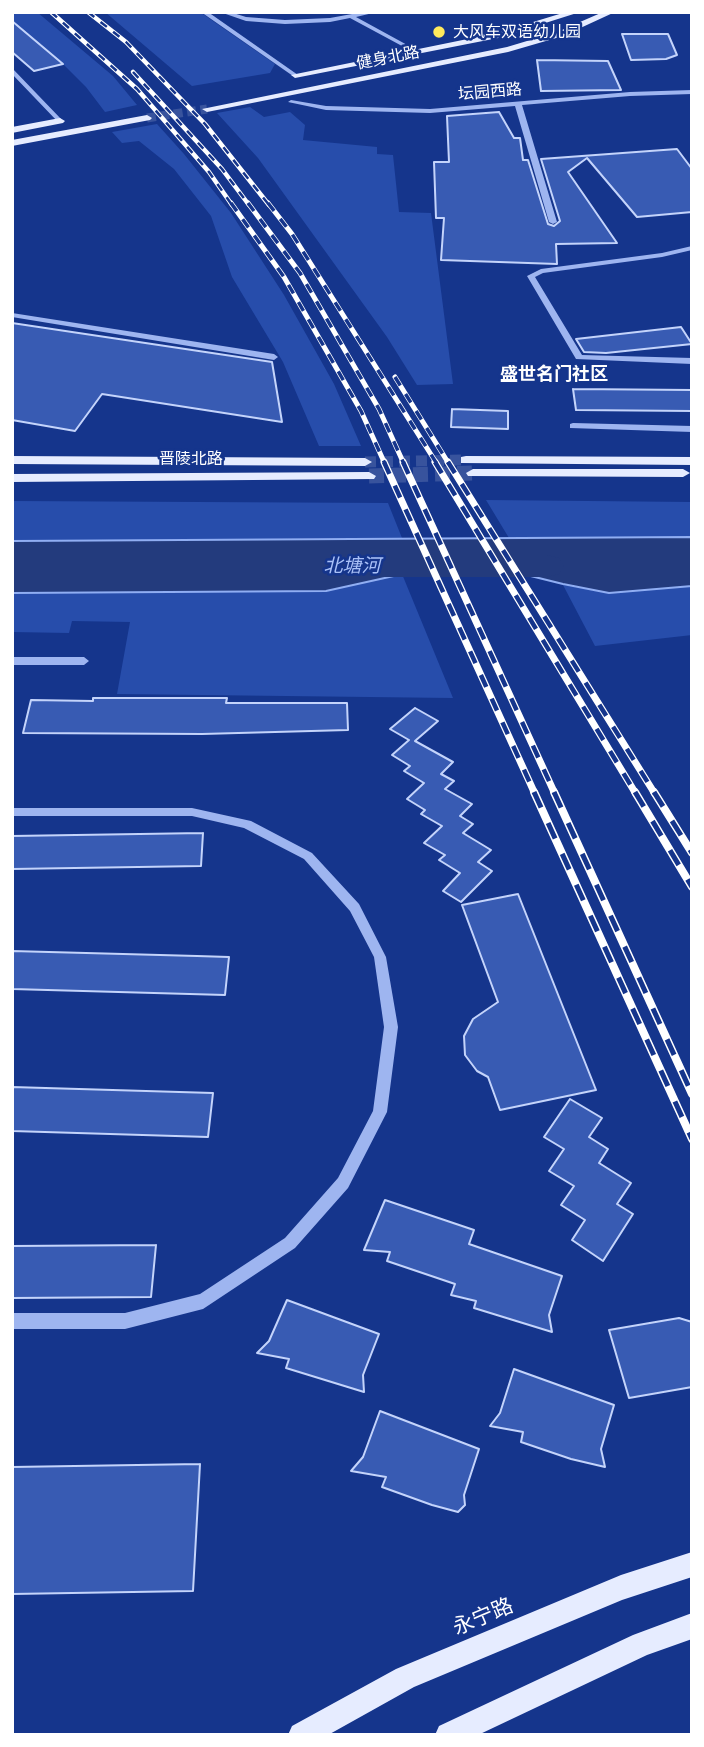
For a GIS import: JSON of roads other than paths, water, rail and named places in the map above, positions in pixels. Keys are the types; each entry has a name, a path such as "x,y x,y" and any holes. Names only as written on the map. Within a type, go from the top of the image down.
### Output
{"main road":[{"path":"295,75 499,35 576,12"},
{"name":"健身北路","path":"199,102 451,53 557,25 585,12"},
{"path":"291,102 477,65 561,43 600,27 612,12"},
{"name":"健身北路","path":"207,109 508,49 560,34 612,12"},
{"path":"12,137 144,116 12,143"},
{"path":"12,130 60,121"},
{"name":"晋陵北路","path":"12,460 365,462"},
{"path":"466,460 692,461"},
{"path":"473,473 692,473"},
{"name":"晋陵北路","path":"12,478 369,476"},
{"name":"永宁路","path":"301,1735 405,1678 621,1588 692,1564"},
{"path":"448,1735 642,1644 692,1626"}],"street":[{"path":"204,12 295,75"},
{"path":"223,12 246,19 285,22 352,17 374,12"},
{"path":"352,17 417,52"},
{"path":"12,70 60,121"},
{"name":"坛园西路","path":"291,102 326,108 389,111 518,104 630,93 692,92"},
{"path":"518,104 553,222"},
{"path":"692,248 662,255 541,271 531,276 579,357 692,361"},
{"path":"12,315 274,357"},
{"path":"573,426 692,429"},
{"path":"12,661 84,661"},
{"path":"12,812 192,812 247,824 308,856 355,908 380,957 391,1027 380,1112 343,1183 290,1243 203,1301 125,1321 12,1321"}],"water":[{"path":"692,537 692,586 609,593 466,560 326,591 12,593 12,541"}],"waterway":[{"name":"北塘河","path":"380,566 547,566"}],"tunnel":[{"path":"147,118 207,109"},
{"path":"365,462 466,460"},
{"path":"369,476 473,473"}],"railway":[{"path":"51,12 137,89 209,172 232,205"},
{"path":"88,12 126,42 205,124 269,205"},
{"path":"133,72 222,169 249,205"},
{"path":"231,203 284,277 361,411 385,464"},
{"path":"248,203 300,273 379,409 404,464"},
{"path":"268,203 292,234 437,464"},
{"path":"395,377 449,464"},
{"path":"384,462 535,794"},
{"path":"403,462 555,794"},
{"path":"435,462 636,794"},
{"path":"448,462 655,794"},
{"path":"534,792 692,1139"},
{"path":"554,792 692,1094"},
{"path":"635,792 692,887"},
{"path":"654,792 692,853"}],"place":[{"name":"大风车双语幼儿园","path":"439,32"}],"district":[{"name":"盛世名门社区","path":"554,375"}]}
